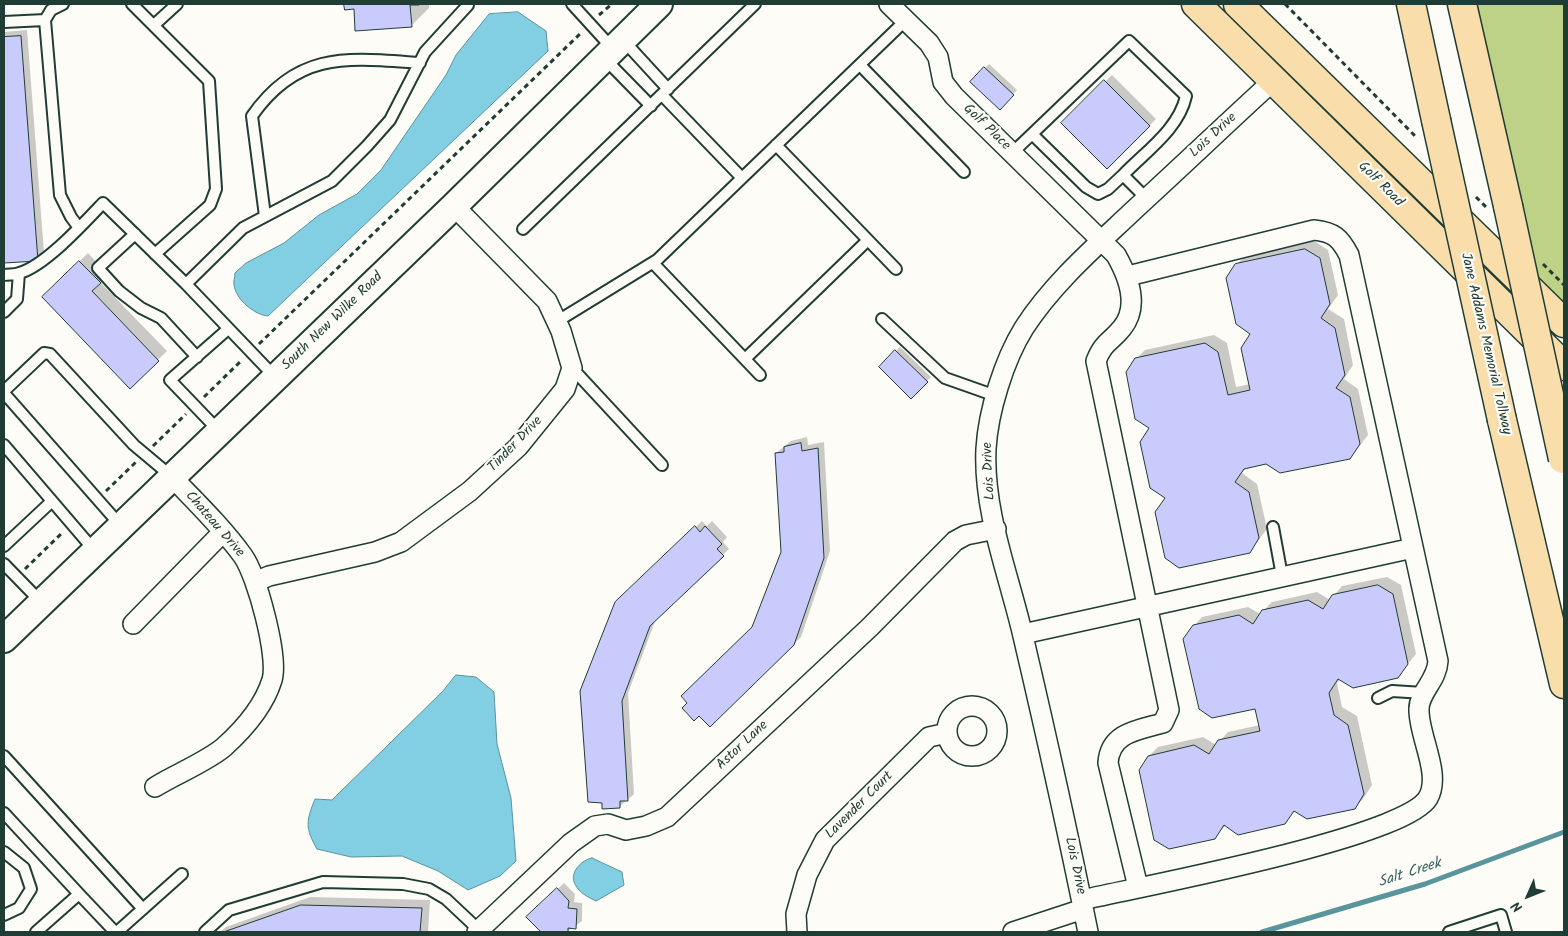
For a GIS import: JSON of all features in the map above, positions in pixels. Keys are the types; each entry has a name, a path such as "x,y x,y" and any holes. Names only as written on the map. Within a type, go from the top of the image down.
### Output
{"main road":[{"name":"South New Wilke Road","path":"4,639 454,206 659,4"},
{"name":"Golf Road","path":"1196,4 1564,366"},
{"path":"1238,4 1564,323"},
{"name":"Jane Addams Memorial Tollway","path":"1411,4 1502,420 1564,684"},
{"path":"1462,4 1564,462"}],"street":[{"name":"Golf Place","path":"889,4 929,43 938,57 943,82 954,96 1102,240 1116,255 1128,276"},
{"name":"Lois Drive","path":"1088,932 1023,634 996,529 987,482 986,449 996,396 1022,331 1039,307 1102,240 1274,80"},
{"path":"454,206 547,301 572,368"},
{"path":"1013,932 1083,904 1138,887 1321,846 1405,816 1427,800 1433,788 1418,708 1424,693 1438,672 1438,661 1350,255 1340,239 1329,231 1314,230 1128,276 1131,305 1129,318 1121,330 1102,346 1096,361 1169,710 1168,717 1163,724 1124,734 1108,752 1108,763 1138,887"},
{"name":"Tinder Drive","path":"255,582 269,576 374,552 401,542 470,491 518,447 565,389 572,368"},
{"name":"Chateau Drive","path":"155,787 223,748 257,711 272,678 268,628 255,582 244,557 172,477"},
{"name":"Astor Lane","path":"478,931 571,843 595,826 608,824 626,830 646,826 668,817 870,627 956,541 966,535 996,529"},
{"path":"133,624 223,532"},
{"path":"1023,634 1412,548"},
{"name":"Lavender Court","path":"798,932 796,914 807,875 825,840 929,737 947,733"}],"lane":[{"path":"62,4 51,10 45,20 60,195 79,228"},
{"path":"132,4 209,81 216,189 210,205 155,254"},
{"path":"154,25 177,4"},
{"path":"186,284 243,228 332,181 390,120 425,52 468,4"},
{"path":"572,4 613,49 651,106"},
{"path":"524,230 756,4"},
{"path":"4,22 45,20"},
{"path":"556,322 653,263 906,20"},
{"path":"1012,153 1129,40 1186,96 1183,110 1169,129 1108,190 1098,194 1086,187 1032,134"},
{"path":"613,49 665,92 742,178"},
{"path":"265,216 252,116 266,96 302,70 327,62 379,60 420,63"},
{"path":"860,65 964,172"},
{"path":"776,145 896,269"},
{"path":"1122,175 1147,199"},
{"path":"4,275 19,274 33,267 79,228 102,203 186,284 275,378"},
{"path":"135,234 98,268 119,291 141,308 161,318 196,356"},
{"path":"745,359 868,240"},
{"path":"653,263 760,375"},
{"path":"4,312 17,299 19,274"},
{"path":"882,320 945,378 996,396"},
{"path":"219,432 170,380 228,328"},
{"path":"121,526 4,392 44,353 50,354 134,446 172,477"},
{"path":"572,368 662,465"},
{"path":"4,445 95,551"},
{"path":"4,546 51,502"},
{"path":"1273,527 1282,576"},
{"path":"4,564 41,603"},
{"path":"1378,698 1392,692 1424,693"},
{"path":"4,756 143,909"},
{"path":"4,813 116,932 182,874"},
{"path":"4,852 24,868 31,889 19,908 4,915"},
{"path":"205,932 229,910 322,882 403,884 429,889 446,899 478,931"},
{"path":"36,932 79,894"},
{"path":"1449,932 1502,915 1506,932"}],"path":[{"path":"266,338 612,4"},
{"path":"1554,274 1564,284"}],"green space":[{"path":"1464,4 1564,4 1564,323 1526,284"}],"water":[{"path":"518,12 546,31 548,51 268,316 257,313 247,306 236,291 234,284 235,273 246,263 284,243 319,215 357,194 381,170 446,75 456,55 489,14"},
{"path":"456,675 476,677 494,692 497,744 511,798 516,861 500,876 468,890 438,871 402,856 351,857 317,849 310,835 308,824 315,799 332,800 443,691"},
{"path":"592,858 622,872 624,885 596,901 581,892 574,880 575,871 580,864"}],"building":[{"path":"344,4 419,5 410,5 412,27 355,31 354,9 345,10"},
{"path":"21,36 38,261 4,263 4,37"},
{"path":"984,67 1014,95 1000,110 970,82"},
{"path":"1104,80 1150,126 1107,169 1061,123"},
{"path":"1305,249 1320,258 1330,304 1321,318 1335,328 1345,375 1336,388 1350,397 1360,444 1350,459 1280,473 1266,464 1244,469 1235,482 1249,492 1259,538 1250,553 1179,568 1165,558 1155,512 1165,498 1150,488 1140,442 1149,428 1135,419 1126,372 1135,358 1205,343 1218,352 1228,395 1250,390 1241,348 1250,334 1236,324 1226,278 1235,264"},
{"path":"79,261 101,283 92,291 159,361 130,389 42,297"},
{"path":"895,350 928,382 911,399 879,367"},
{"path":"801,443 802,451 818,448 824,558 794,645 710,727 699,716 694,721 682,708 687,703 681,696 752,627 781,552 775,453 784,452 784,447"},
{"path":"695,526 700,532 705,526 722,544 717,549 724,556 650,626 622,701 628,801 620,801 620,808 602,809 602,803 588,802 580,691 615,602"},
{"path":"1378,585 1393,594 1408,664 1398,678 1353,688 1338,679 1329,693 1334,715 1348,725 1364,794 1355,809 1307,819 1294,811 1285,824 1238,835 1224,825 1215,839 1169,849 1154,840 1139,770 1148,756 1194,745 1209,754 1218,740 1260,731 1255,709 1212,718 1199,709 1183,639 1193,625 1239,615 1253,624 1262,610 1308,600 1323,609 1332,595"},
{"path":"557,888 569,901 568,908 577,909 576,929 568,928 568,932 541,932 526,917"},
{"path":"301,905 422,908 420,932 224,932"}],"waterway":[{"name":"Salt Creek","path":"1262,932 1425,884 1564,832"}]}
